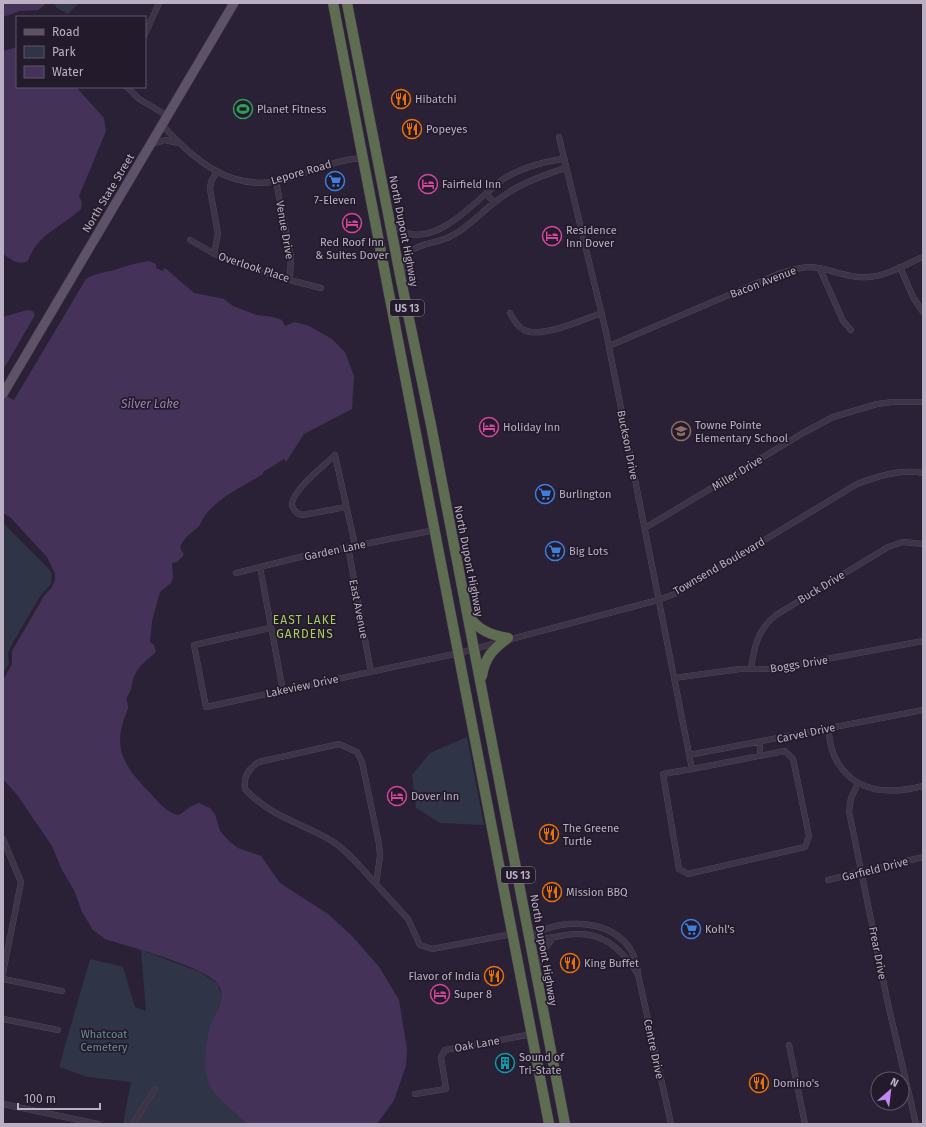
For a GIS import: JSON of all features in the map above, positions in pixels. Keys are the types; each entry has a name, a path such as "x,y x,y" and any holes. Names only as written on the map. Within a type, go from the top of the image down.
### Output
{"highway":[{"name":"US 13","path":"333,3 512,934 533,1034 549,1124"},
{"name":"North Dupont Highway","path":"347,3 474,648 565,1124"},
{"path":"362,158 371,162 382,184"},
{"path":"387,281 393,289 398,312 401,315 408,317"},
{"path":"467,614 478,628 484,632 508,638"},
{"path":"481,684 483,665 489,654 493,648 508,638"},
{"path":"509,916 519,931 530,937"},
{"path":"512,934 522,943 536,972"},
{"path":"533,1034 539,1041 547,1077 550,1081 557,1081"}],"main road":[{"name":"North State Street","path":"3,394 234,3"}],"street":[{"path":"146,32 159,3"},
{"path":"128,88 139,99 168,116"},
{"name":"Lepore Road","path":"162,125 195,157 217,172 233,179 248,183 276,181 335,162 362,158"},
{"name":"Buckson Drive","path":"559,137 562,159 602,313 609,346 692,768"},
{"path":"150,145 165,140 179,143"},
{"path":"391,224 410,234 428,232 450,224 503,179 527,167 562,159"},
{"path":"401,280 405,260 412,250 444,241 460,232 494,202 532,180 565,168"},
{"path":"214,254 218,234 210,189 211,182 217,172"},
{"name":"Venue Drive","path":"276,181 291,257 290,279"},
{"path":"486,194 494,202"},
{"name":"Overlook Place","path":"190,240 214,254 278,277 321,288"},
{"name":"Bacon Avenue","path":"609,346 778,274 805,267 820,269 840,275 867,278 880,276 923,257"},
{"path":"900,267 913,297 923,312"},
{"path":"820,269 843,321 851,330"},
{"path":"510,313 515,322 522,329 537,332 552,330 602,313"},
{"name":"Miller Drive","path":"645,528 803,433 833,417 877,404 893,402 923,402"},
{"path":"346,507 303,515 298,514 292,507 292,503 300,489 335,455 355,545"},
{"name":"Townsend Boulevard","path":"459,653 508,638 658,600 677,593 857,484 884,475 903,472 923,473"},
{"name":"Garden Lane","path":"236,573 355,545 435,530"},
{"name":"Buck Drive","path":"751,669 753,651 758,637 766,624 776,615 888,547 903,542 923,544"},
{"name":"East Avenue","path":"348,547 371,672"},
{"path":"260,567 270,628 283,691"},
{"name":"Lakeview Drive","path":"270,628 194,645 206,707 459,653"},
{"name":"Boggs Drive","path":"674,678 740,669 773,670 923,641"},
{"name":"Carvel Drive","path":"689,756 923,710"},
{"path":"828,728 832,750 838,763 846,774 858,782 872,789 884,792 904,791 923,786"},
{"path":"760,743 760,755"},
{"path":"376,884 380,856 378,837 364,767 356,752 345,746 333,745 265,760 251,768 244,778 246,789 251,795 280,816 337,845 352,858 376,884 403,913 412,926 418,942 425,948 432,949 512,934"},
{"path":"785,751 793,759 809,836 805,846 688,874 679,869 663,774 692,768 785,751"},
{"name":"Frear Drive","path":"858,782 851,798 849,811 888,1004 916,1124"},
{"path":"3,839 21,882 3,973"},
{"name":"Garfield Drive","path":"828,880 923,857"},
{"name":"Centre Drive","path":"530,937 540,930 570,924 587,924 601,927 614,934 629,947 636,957 638,974 670,1124"},
{"name":"Centre Drive","path":"530,937 543,940 579,934 604,940 621,951 638,974"},
{"path":"536,972 544,950 554,938"},
{"path":"3,979 62,991"},
{"path":"3,1019 58,1030"},
{"name":"Oak Lane","path":"415,1094 446,1089 441,1057 445,1050 533,1034"},
{"path":"788,1045 805,1124"},
{"path":"133,1124 155,1089"},
{"path":"3,1104 98,1124"}],"green space":[{"path":"53,3 79,3 68,14 57,8"},
{"path":"3,523 49,569 52,574 51,584 41,595 12,644 8,653 9,664 3,673"},
{"path":"467,737 484,825 440,823 416,808 412,775 430,753"},
{"name":"Whatcoat Cemetery","path":"141,950 200,972 218,984 222,997 208,1037 206,1067 208,1079 247,1124 123,1124 131,1082 88,1077 59,1067 90,959 123,967 135,1007 146,1011"}],"water":[{"path":"3,3 47,3 38,10 20,11 3,17"},
{"path":"16,47 16,88 77,88 104,118 106,131 79,196 82,202 81,209 44,237 32,251 28,261 21,263 3,254 3,51"},
{"name":"Silver Lake","path":"149,261 156,264 156,268 163,271 165,268 194,293 224,299 233,306 257,315 282,320 285,326 295,322 309,326 332,339 345,352 354,376 352,409 304,434 286,462 284,459 263,472 263,474 219,501 206,515 199,526 186,538 180,547 184,555 177,562 172,563 173,578 171,583 160,592 152,621 150,642 154,645 156,652 143,663 133,678 131,689 127,697 128,708 120,735 120,745 127,765 141,784 157,801 171,812 179,815 190,807 199,803 210,808 215,814 220,831 230,842 238,848 261,856 280,883 328,914 352,936 380,968 399,1000 407,1049 406,1066 394,1100 377,1124 247,1124 214,1092 207,1078 205,1061 208,1035 222,995 218,984 211,977 183,964 105,939 93,930 82,912 74,890 62,870 52,846 18,796 3,779 3,680 12,664 12,651 44,596 52,587 55,580 55,574 47,557 10,517 3,513 3,394 14,400 86,279 96,274"},
{"path":"27,310 33,311 35,315 3,370 3,317"}],"place":[{"name":"Hibatchi","path":"401,99"},
{"name":"Planet Fitness","path":"243,109"},
{"name":"Popeyes","path":"412,129"},
{"name":"7-Eleven","path":"335,181"},
{"name":"Fairfield Inn","path":"428,184"},
{"name":"Red Roof Inn & Suites Dover","path":"352,223"},
{"name":"Residence Inn Dover","path":"552,236"},
{"name":"Holiday Inn","path":"489,427"},
{"name":"Towne Pointe Elementary School","path":"681,431"},
{"name":"Burlington","path":"545,494"},
{"name":"Big Lots","path":"555,551"},
{"name":"Dover Inn","path":"397,796"},
{"name":"The Greene Turtle","path":"549,834"},
{"name":"Mission BBQ","path":"552,892"},
{"name":"Kohl's","path":"691,929"},
{"name":"King Buffet","path":"570,963"},
{"name":"Flavor of India","path":"494,976"},
{"name":"Super 8","path":"440,994"},
{"name":"Sound of Tri-State","path":"505,1063"},
{"name":"Domino's","path":"759,1083"}],"district":[{"name":"EAST LAKE GARDENS","path":"305,627"}]}
